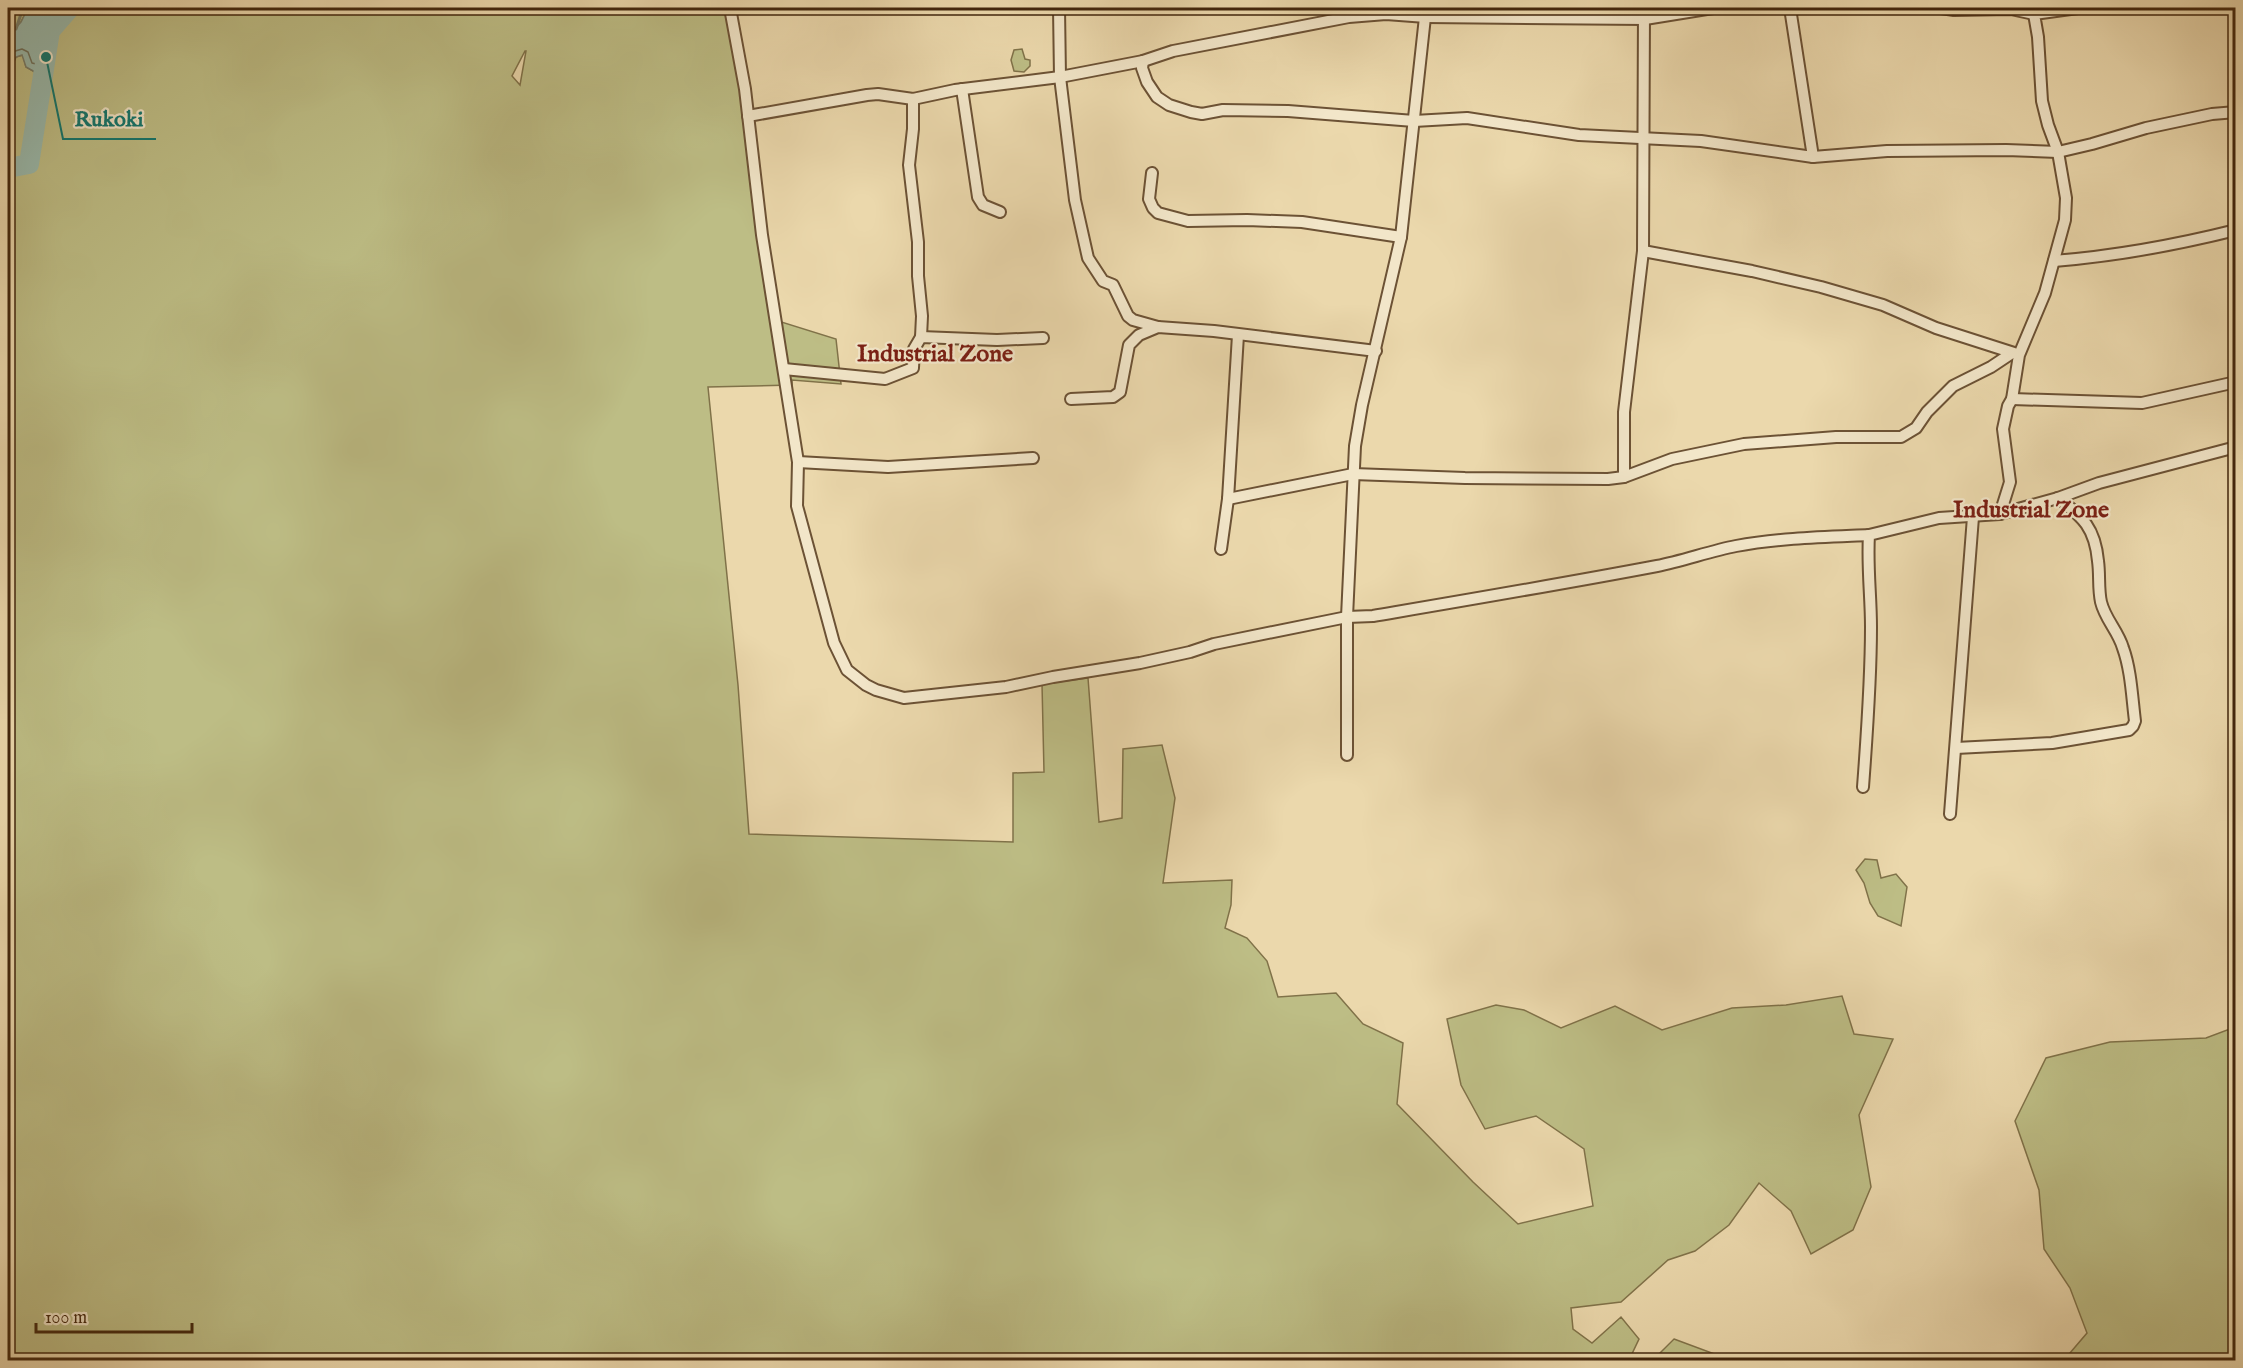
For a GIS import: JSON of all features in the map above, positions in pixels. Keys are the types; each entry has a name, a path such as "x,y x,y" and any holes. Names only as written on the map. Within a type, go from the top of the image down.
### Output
{"street":[{"path":"730,8 756,171 762,235 798,462 797,506 834,643 847,670 866,685 882,692 904,698 1006,687 1140,663 1214,644 1347,618 1373,616 1538,589 1658,566 1737,546 1819,537 1869,535 1956,515 1973,517 2000,514 2058,498 2099,483 2235,447"},
{"path":"1059,8 1059,77 1075,200 1088,258 1103,280 1113,285 1128,316 1158,327 1376,351"},
{"path":"1624,477 1624,412 1643,251 1644,8"},
{"path":"748,116 796,106 878,94 913,99 962,89 1059,77 1143,61 1173,51 1349,17 1426,12 1645,19 1713,8"},
{"path":"1790,8 1813,157"},
{"path":"1941,8 2011,9 2034,14 2078,8"},
{"path":"1347,755 1347,618 1353,474 1362,405 1401,237 1426,12"},
{"path":"2000,514 2010,482 2003,429 2008,406 2012,399 2015,354 2045,293 2065,220 2066,198 2058,152 2042,101 2034,14"},
{"path":"1143,61 1142,68 1147,82 1157,97 1168,105 1202,114 1223,110 1288,111 1414,121 1467,118 1579,135 1701,141 1813,157 1887,151 2058,152 2146,128 2212,114 2235,112 2235,121"},
{"path":"962,89 978,197 983,205 1000,212"},
{"path":"784,369 885,379 913,368 914,349 921,337 922,309 918,276 918,242 909,165 913,129 913,99"},
{"path":"1152,173 1149,199 1153,208 1158,213 1188,221 1247,219 1302,222 1401,237"},
{"path":"2054,261 2136,251 2192,241 2235,230"},
{"path":"1643,251 1752,271 1821,287 1883,305 1936,328 2015,354"},
{"path":"1071,399 1113,398 1117,395 1120,392 1129,345 1139,335 1158,327"},
{"path":"1221,549 1228,499 1238,335"},
{"path":"921,337 997,340 1043,338"},
{"path":"1228,499 1353,474 1608,479 1624,477 1672,459 1744,444 1836,437 1901,437 1916,428 1927,412 1953,386 2015,354"},
{"path":"2012,399 2142,403 2235,382"},
{"path":"798,462 888,466 1033,458"},
{"path":"1956,748 2052,743 2129,730 2133,726 2135,720 2125,651 2101,602 2094,536 2086,522 2058,498"},
{"path":"1950,814 1973,517"},
{"path":"1863,787 1871,664 1869,535"}],"green space":[{"path":"8,8 34,8 27,10 21,22 8,36"},
{"path":"68,8 729,8 778,321 836,339 841,384 792,380 792,385 708,387 738,685 749,834 1013,842 1013,773 1044,772 1042,684 1088,678 1099,822 1122,818 1123,749 1162,745 1175,798 1163,883 1232,880 1231,905 1225,928 1247,938 1267,961 1278,997 1336,993 1363,1024 1403,1043 1397,1104 1473,1182 1518,1224 1593,1206 1584,1149 1536,1116 1485,1129 1461,1085 1447,1019 1496,1005 1524,1010 1561,1028 1615,1006 1662,1030 1732,1008 1786,1005 1842,996 1854,1034 1893,1039 1859,1115 1871,1187 1853,1230 1811,1254 1791,1211 1759,1183 1729,1225 1695,1251 1668,1260 1621,1302 1571,1308 1573,1329 1592,1343 1621,1317 1639,1339 1629,1360 8,1360 8,75 16,57 23,55 26,67 35,72 46,57 50,31","holes":["526,51 520,85 512,76"]},
{"path":"1022,49 1025,59 1030,60 1030,66 1024,72 1014,71 1011,60 1014,50"},
{"path":"1865,859 1877,860 1881,878 1896,874 1907,887 1901,926 1878,916 1870,903 1864,883 1856,870"},
{"path":"2235,1027 2235,1360 2064,1360 2087,1333 2070,1288 2044,1249 2039,1190 2015,1121 2046,1058 2110,1042 2206,1038"},
{"path":"1674,1339 1728,1359 1728,1360 1653,1360"}],"water":[{"path":"68,8 50,31 46,56 52,51 47,71 41,68 35,72 26,67 22,55 16,57 8,75 8,36 21,22 27,10"}],"waterway":[{"path":"16,29 23,8"},
{"path":"8,168 29,164 50,31 70,8"}],"place":[{"name":"Rukoki","path":"46,57"}],"district":[{"name":"Industrial Zone","path":"935,354"},
{"name":"Industrial Zone","path":"2031,510"}]}
